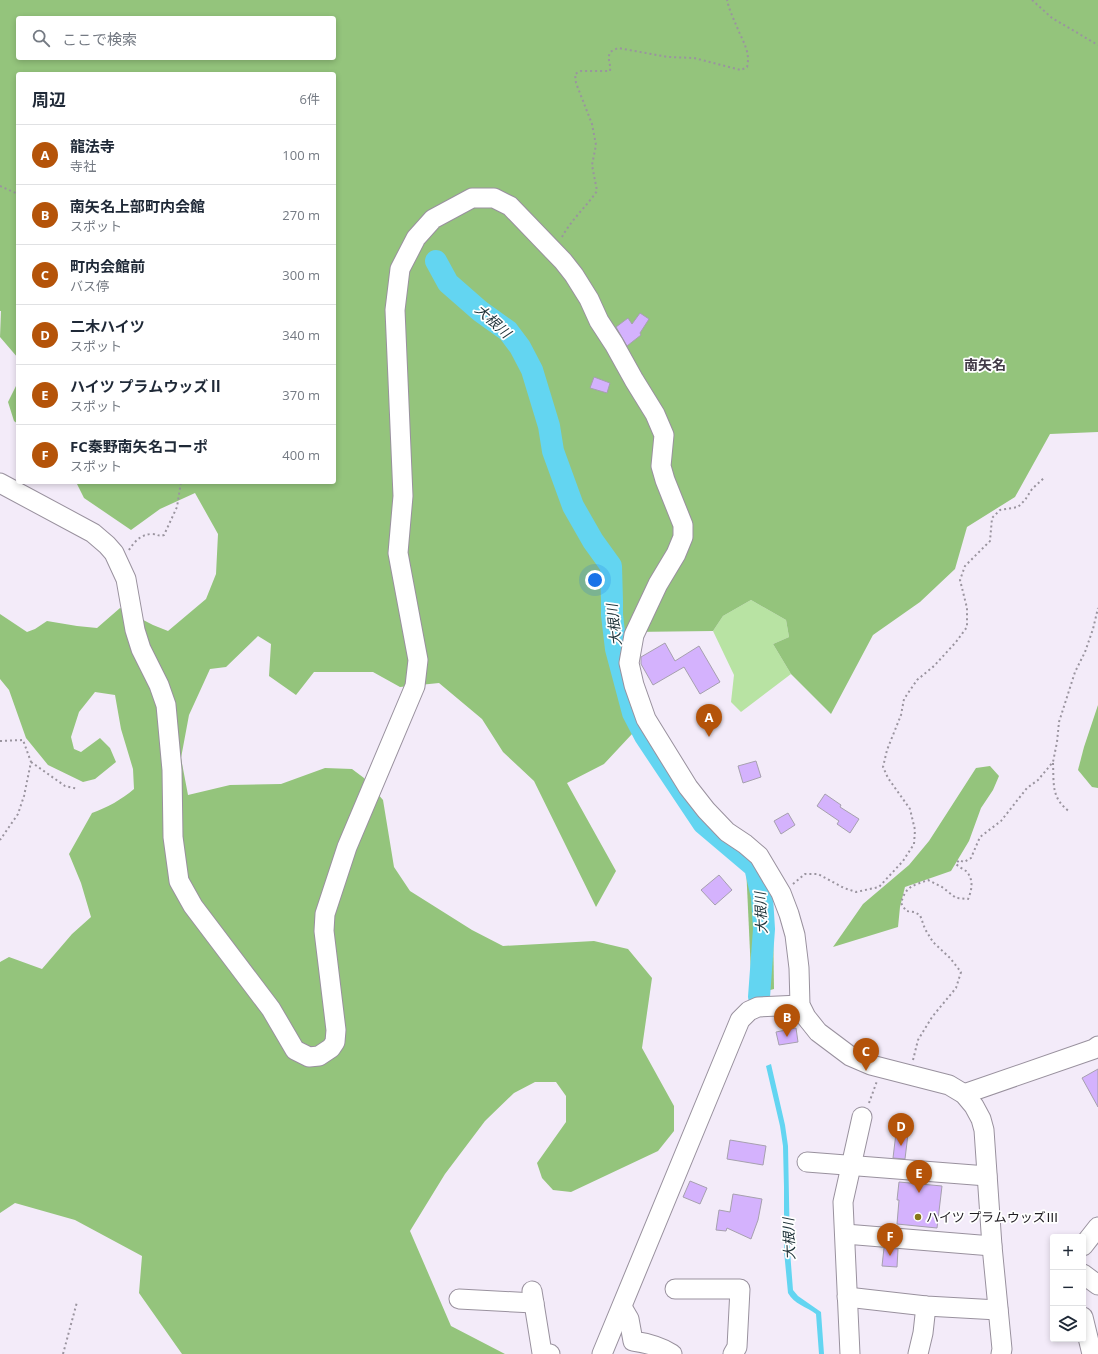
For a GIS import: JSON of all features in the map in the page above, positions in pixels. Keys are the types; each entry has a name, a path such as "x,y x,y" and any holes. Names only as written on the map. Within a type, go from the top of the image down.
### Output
{"street":[{"path":"0,483 93,533 108,545 114,553 126,579 135,630 141,649 159,685 166,705 172,770 173,837 179,881 193,906 271,1009 295,1050 309,1057 319,1056 331,1048 335,1042 336,1030 324,931 325,914 348,847 415,686 418,660 398,553 403,496 395,310 400,269 416,238 433,219 472,198 494,198 510,206 564,261 589,299 599,321 614,344 658,421 664,435 661,466 664,480 683,525 683,537 676,554 655,590 634,635 629,663 634,685 646,719 688,787 706,810 727,832 759,856 781,893 795,935 799,968 800,1005 806,1017 818,1032 850,1056 871,1066 950,1085 964,1094 974,1106 981,1119 984,1130 992,1246 1002,1349 1001,1354"},
{"path":"602,1354 740,1020 749,1011 758,1007 800,1005"},
{"path":"964,1094 1097,1050"},
{"path":"850,1354 843,1202 850,1165 865,1112"},
{"path":"807,1162 987,1176"},
{"path":"1086,1242 1098,1227"},
{"path":"845,1234 992,1246"},
{"path":"1086,1276 1098,1285"},
{"path":"675,1289 740,1289 737,1347 733,1354"},
{"path":"459,1299 533,1297 542,1353 550,1354"},
{"path":"847,1297 926,1306 998,1310"},
{"path":"918,1354 923,1332 926,1306"},
{"path":"622,1307 629,1319 633,1341 648,1343 664,1349 672,1354"},
{"path":"1086,1329 1092,1354"}],"path":[{"path":"564,261 558,247 562,236 572,221 586,207 597,191 592,165 596,145 592,124 576,83 575,74 581,71 610,71 611,67 608,57 610,52 618,48 639,50 668,57 694,58 741,70 747,67 749,61 745,44 737,28 727,0"},
{"path":"1032,0 1052,18 1098,45"},
{"path":"0,186 16,193"},
{"path":"781,893 805,874 818,874 844,888 856,892 879,887 903,861 914,844 915,830 910,809 888,778 883,767 887,750 901,715 904,699 917,680 934,666 952,647 967,627 967,608 960,580 965,566 990,541 992,518 1000,510 1018,507 1025,500 1032,489 1045,477"},
{"path":"120,565 138,538 151,534 160,536 164,534 177,507 181,484"},
{"path":"1070,812 1061,805 1054,791 1053,762 1059,722 1076,672 1093,629 1098,608"},
{"path":"0,741 23,740 31,762 24,796 18,814 0,840"},
{"path":"31,762 65,786 78,789"},
{"path":"909,1075 918,1040 932,1017 956,988 961,972 934,942 925,929 920,915 914,912 906,911 901,903 904,892 912,886 928,880 942,887 956,898 968,899 972,891 971,879 966,871 956,864 959,860 964,862 971,858 980,837 1001,821 1027,788 1038,780 1053,762"},
{"path":"865,1112 878,1080"},
{"path":"63,1354 77,1302"}],"green space":[{"path":"0,0 1098,0 1098,432 1050,434 1015,497 967,527 955,569 920,602 873,635 831,714 791,674 773,644 789,637 786,620 751,600 723,616 713,631 631,632 646,719 604,764 567,783 616,871 596,907 534,781 503,752 482,719 439,683 400,687 373,672 314,672 296,695 269,676 271,644 258,636 226,667 210,669 189,715 181,758 188,795 230,785 281,784 325,768 352,769 364,778 383,800 394,867 410,891 472,930 503,946 594,941 628,949 652,978 642,1048 674,1106 674,1131 658,1151 571,1192 553,1190 542,1178 537,1163 566,1122 566,1096 556,1082 535,1082 514,1093 485,1121 445,1174 410,1231 451,1326 505,1354 182,1354 139,1293 142,1256 75,1220 15,1203 0,1213 0,962 9,957 42,969 72,934 91,917 81,883 69,854 92,813 114,803 134,789 133,769 121,729 115,695 95,692 79,712 71,737 74,749 81,752 100,738 110,748 116,762 95,779 83,782 48,765 26,738 9,690 0,679 0,614 27,632 35,629 47,621 97,628 120,608 168,631 206,599 216,574 218,534 195,493 160,509 131,530 84,498 77,484 336,484 336,72 16,72 16,356 0,337"},
{"path":"16,386 16,422 14,421 8,402"},
{"path":"751,600 786,620 789,637 773,644 791,674 741,712 731,702 734,675 713,631 723,616"},
{"path":"1098,705 1098,788 1092,787 1078,770"},
{"path":"990,766 999,776 993,790 981,808 969,841 951,871 905,887 900,907 898,927 833,947 863,904 909,865 929,841 976,768"},
{"path":"745,844 768,870 773,922 774,989 752,995"}],"water":[{"path":"771,1064 785,1125 788,1146 790,1251 793,1290 798,1296 821,1312 824,1354 819,1354 816,1314 797,1303 788,1293 784,1251 783,1146 780,1126 766,1066"}],"building":[{"path":"640,313 649,319 640,333 641,335 627,346 616,327 628,318 632,324"},
{"path":"594,377 610,383 607,393 590,388"},
{"path":"665,643 675,661 699,646 720,682 700,694 684,667 653,685 641,664 641,657"},
{"path":"756,761 761,777 743,783 738,766"},
{"path":"825,794 841,805 840,807 859,819 850,833 837,824 839,821 817,806"},
{"path":"788,813 795,825 781,834 774,821"},
{"path":"719,875 732,890 715,905 701,890"},
{"path":"796,1028 798,1042 779,1045 776,1032"},
{"path":"1098,1069 1098,1107 1082,1078"},
{"path":"896,1133 908,1134 905,1159 893,1158"},
{"path":"730,1140 766,1146 763,1165 727,1159"},
{"path":"690,1181 707,1188 700,1204 683,1197"},
{"path":"899,1182 942,1186 937,1228 897,1224"},
{"path":"733,1194 762,1199 758,1220 751,1239 727,1228 726,1231 716,1230 719,1210 730,1212"},
{"path":"884,1248 898,1249 897,1267 882,1266"}],"waterway":[{"name":"大根川","path":"436,261 448,283 480,311 508,331 520,347 532,370 549,426 553,451 573,506 593,541 611,566 612,615 616,649 633,713 645,736 703,823 755,867 762,897 764,929 759,997"}],"place":[{"name":"龍法寺","path":"709,737"},
{"name":"南矢名上部町内会館","path":"787,1037"},
{"name":"町内会館前","path":"866,1071"},
{"name":"二木ハイツ","path":"901,1146"},
{"name":"ハイツ プラムウッズⅡ","path":"919,1193"},
{"name":"ハイツ プラムウッズⅢ","path":"918,1217"},
{"name":"FC秦野南矢名コーポ","path":"890,1256"}],"district":[{"name":"南矢名","path":"985,365"}]}
